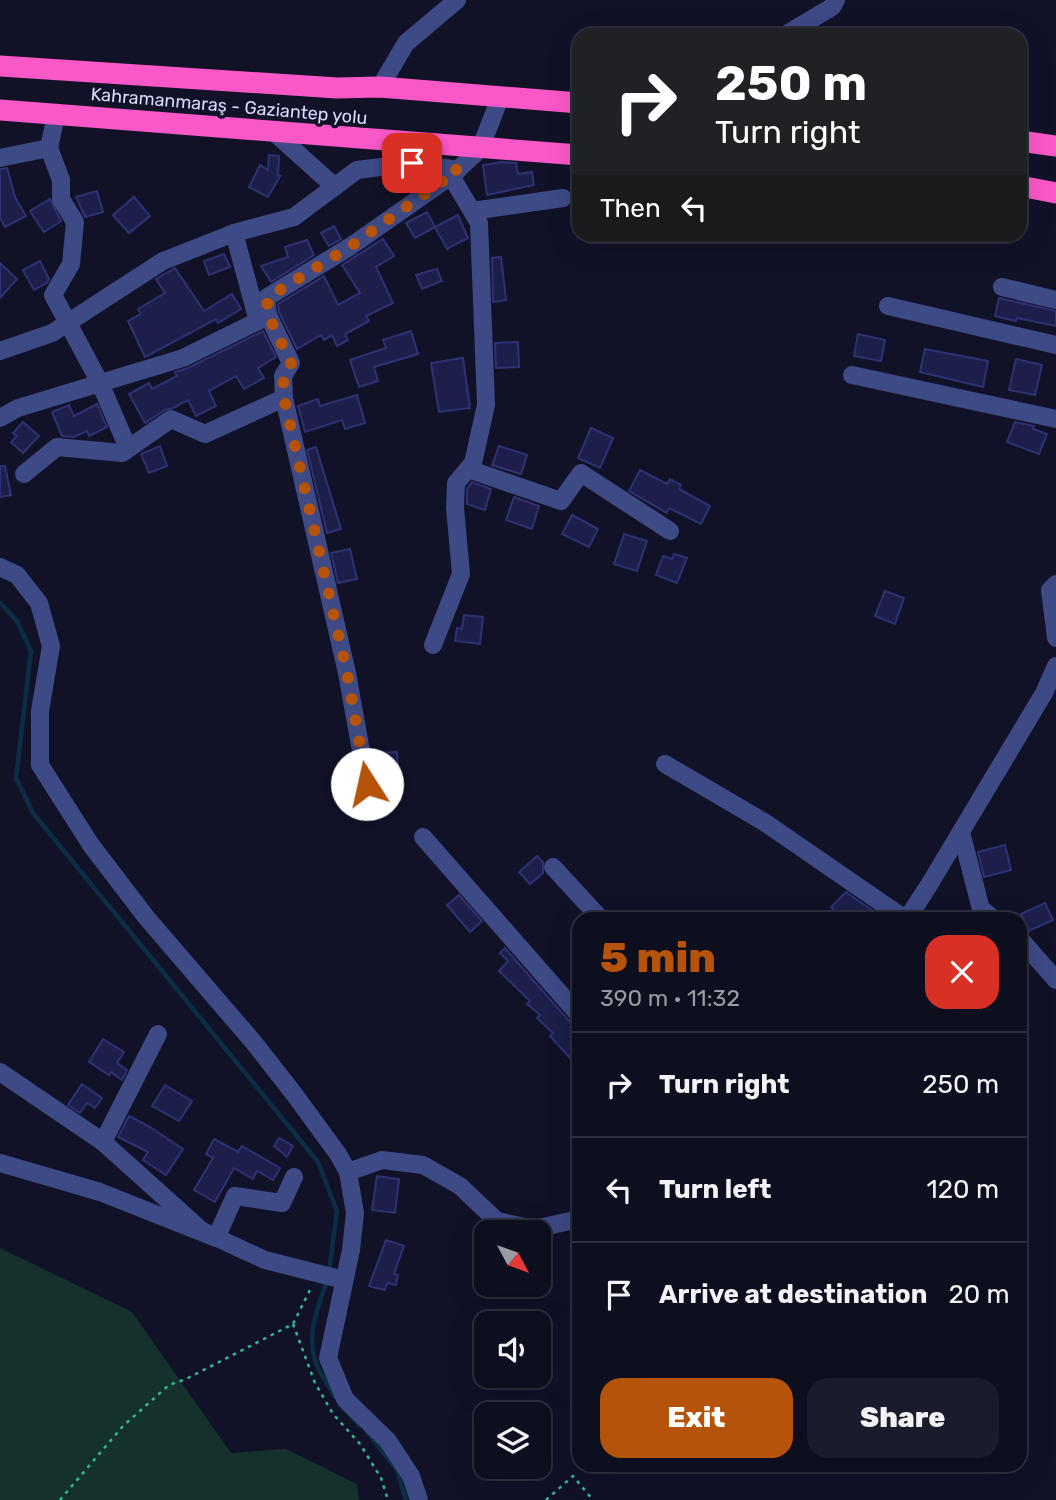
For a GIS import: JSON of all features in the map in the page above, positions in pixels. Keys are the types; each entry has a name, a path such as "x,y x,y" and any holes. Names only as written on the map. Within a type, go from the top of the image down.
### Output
{"highway":[{"name":"Kahramanmaraş - Gaziantep yolu","path":"0,66 324,87 380,88 572,103"},
{"name":"Kahramanmaraş - Gaziantep yolu","path":"0,110 572,155"},
{"path":"1027,142 1056,146"},
{"path":"1027,187 1056,193"}],"street":[{"path":"380,88 407,43 457,0"},
{"path":"797,28 832,7 836,0"},
{"path":"263,318 267,298 351,246 454,173 480,149 500,98"},
{"path":"56,115 49,148 61,180 61,199 75,222 71,264 53,295 100,383 128,448"},
{"path":"275,132 335,187"},
{"path":"0,158 49,148"},
{"path":"0,351 52,333 163,261 234,233 294,217 357,170 412,163 454,173"},
{"path":"433,645 461,574 455,508 456,483 473,463 486,405 479,223 454,173"},
{"path":"472,211 563,198"},
{"path":"234,233 263,318 291,363 283,376 284,398 347,673 367,784"},
{"path":"1002,287 1056,300"},
{"path":"888,306 1056,345"},
{"path":"0,418 18,408 183,358 263,318"},
{"path":"852,374 1056,419"},
{"path":"24,474 57,447 122,453 171,419 205,434 284,398"},
{"path":"468,469 561,501 581,473 670,531"},
{"path":"0,567 17,575 39,603 51,646 40,711 40,765 98,855 146,917 286,1084 338,1154 348,1172 355,1213 351,1251 328,1358 345,1399 388,1441 411,1476 419,1500"},
{"path":"1056,584 1050,590 1056,638"},
{"path":"910,912 1044,693 1056,666"},
{"path":"665,764 764,822 896,912"},
{"path":"961,832 982,909 986,912"},
{"path":"423,837 572,1007"},
{"path":"554,867 595,912"},
{"path":"1027,947 1056,980"},
{"path":"103,1142 158,1034"},
{"path":"0,1072 103,1142 202,1231 265,1260 344,1280"},
{"path":"348,1172 382,1160 423,1165 460,1186 497,1221 534,1229 572,1221"},
{"path":"0,1163 100,1192 216,1238"},
{"path":"216,1238 234,1196 282,1203 294,1177"}],"path":[{"path":"60,1500 123,1426 169,1385 187,1379 293,1324 317,1273"},
{"path":"546,1500 573,1476 593,1500"}],"green space":[{"path":"0,1248 132,1312 231,1453 286,1449 357,1484 359,1500 0,1500"}],"building":[{"path":"269,155 279,156 280,176 268,197 249,187 260,165 268,170"},
{"path":"516,163 518,174 532,172 534,185 487,195 483,165"},
{"path":"7,168 15,197 26,216 5,227 0,218 0,169"},
{"path":"97,191 103,212 85,217 76,197"},
{"path":"134,197 150,216 129,233 113,215"},
{"path":"50,199 61,221 44,232 30,211"},
{"path":"427,212 435,227 415,238 406,223"},
{"path":"458,215 468,238 447,249 435,227"},
{"path":"334,226 341,239 329,246 321,233"},
{"path":"383,239 394,256 376,267 393,303 366,316 369,321 345,334 348,340 337,346 332,335 324,340 321,335 297,349 279,312 278,304 324,276 338,305 360,293 342,265"},
{"path":"307,240 314,255 271,282 261,266 288,257 285,247"},
{"path":"224,254 230,267 209,275 204,261"},
{"path":"501,257 506,300 493,302 492,258"},
{"path":"40,261 49,279 34,290 23,270"},
{"path":"0,263 17,279 0,298"},
{"path":"175,268 204,311 232,294 241,309 218,323 216,319 145,357 128,321 141,314 138,309 165,293 156,279"},
{"path":"437,269 442,281 422,289 416,275"},
{"path":"999,298 1056,311 1056,326 995,316"},
{"path":"263,331 276,357 258,368 264,378 244,389 236,376 209,391 216,406 196,416 188,400 145,423 129,394 149,383 152,389 177,376 175,372"},
{"path":"411,331 418,354 374,367 378,381 359,387 350,360 386,348 383,340"},
{"path":"858,334 885,340 881,361 854,356"},
{"path":"518,342 519,367 496,368 495,343"},
{"path":"925,349 988,361 983,387 920,372"},
{"path":"463,358 470,408 439,412 431,363"},
{"path":"1016,359 1042,365 1035,395 1009,390"},
{"path":"357,395 365,423 345,429 342,420 305,432 298,406 318,399 320,406"},
{"path":"97,404 107,427 89,436 87,431 74,437 62,436 52,412 69,405 74,416"},
{"path":"23,422 39,436 23,453 11,442 17,436 13,433"},
{"path":"1015,422 1034,426 1033,429 1047,434 1039,454 1007,442"},
{"path":"591,428 613,438 600,468 578,458"},
{"path":"160,446 167,466 149,473 141,454"},
{"path":"499,446 527,455 521,474 492,465"},
{"path":"316,447 341,529 327,533 307,450"},
{"path":"0,466 5,466 11,495 0,497"},
{"path":"640,470 667,484 670,479 681,485 679,489 710,506 701,524 669,508 667,513 629,491"},
{"path":"472,482 491,489 485,510 467,504 467,489"},
{"path":"514,497 539,506 532,529 506,520"},
{"path":"572,515 598,529 589,547 562,534"},
{"path":"624,534 647,541 637,571 614,564"},
{"path":"350,549 357,579 338,583 331,553"},
{"path":"674,554 687,558 677,583 656,575 663,556 672,559"},
{"path":"885,591 904,598 895,624 875,616"},
{"path":"464,615 483,617 480,644 455,641 457,628 462,629"},
{"path":"397,752 399,783 378,784 373,753"},
{"path":"1005,845 1011,870 984,877 978,852"},
{"path":"537,856 543,862 543,873 530,884 519,872"},
{"path":"846,892 875,912 836,912 831,907"},
{"path":"459,895 482,921 470,932 447,905"},
{"path":"1045,903 1053,920 1029,931 1025,912"},
{"path":"505,948 572,1023 572,1060 550,1036 553,1033 537,1018 540,1015 527,1004 530,1001 499,971 508,961 500,953"},
{"path":"103,1039 124,1052 117,1063 127,1070 122,1080 89,1062"},
{"path":"82,1084 102,1098 95,1108 87,1103 80,1113 68,1105"},
{"path":"165,1085 192,1101 179,1121 152,1106"},
{"path":"129,1116 183,1149 166,1175 143,1160 148,1152 118,1137"},
{"path":"279,1138 293,1146 287,1157 274,1146"},
{"path":"214,1139 238,1152 242,1146 280,1168 273,1180 257,1171 253,1179 234,1168 215,1202 194,1190 213,1158 206,1154"},
{"path":"377,1176 399,1179 395,1213 372,1210"},
{"path":"386,1240 404,1246 394,1274 398,1275 396,1285 387,1283 385,1290 369,1286"}],"waterway":[{"path":"0,603 17,621 31,651 16,778 33,813 318,1162 337,1211 329,1272"},
{"path":"327,1281 314,1324 312,1346 318,1368 335,1397"},
{"path":"340,1405 360,1426"},
{"path":"367,1432 397,1470 406,1500"}],"route":[{"path":"367,784 347,673 284,398 283,376 291,363 268,315 267,298 351,246 458,170 412,163"}]}
